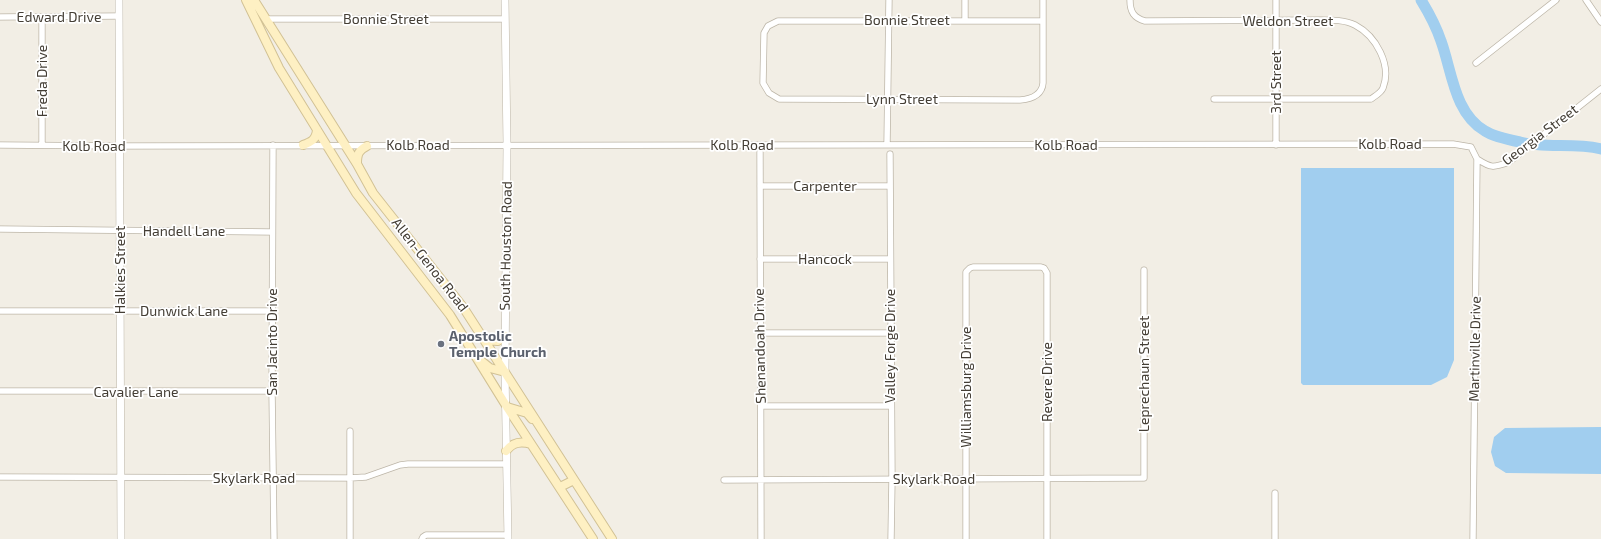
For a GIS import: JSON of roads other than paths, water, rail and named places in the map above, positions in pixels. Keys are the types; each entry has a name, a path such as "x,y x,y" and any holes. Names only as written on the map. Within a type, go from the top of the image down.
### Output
{"main road":[{"name":"Allen-Genoa Road","path":"246,0 279,68 356,193 450,315 507,407 593,539"},
{"name":"Allen-Genoa Road","path":"254,0 357,164 373,193 463,306 612,539"},
{"path":"303,146 312,141 316,136 317,130"},
{"path":"357,164 357,155 360,150 367,146"},
{"path":"391,239 402,229"},
{"path":"450,315 463,306"},
{"path":"485,340 498,341 505,336"},
{"path":"475,356 490,368 505,372"},
{"path":"507,407 527,413 540,427"},
{"path":"506,451 510,446 516,443 522,442 531,444"},
{"path":"560,487 574,480"}],"street":[{"name":"Halkies Street","path":"119,0 122,539"},
{"name":"South Houston Road","path":"505,0 507,145 505,372 507,407 506,464 508,537"},
{"path":"887,145 889,0"},
{"path":"965,0 965,20"},
{"path":"1043,0 1043,21"},
{"name":"Weldon Street","path":"1130,0 1130,8 1133,14 1138,19 1145,21 1334,20 1354,25 1374,42 1386,68 1382,90 1371,99 1214,99"},
{"name":"3rd Street","path":"1276,0 1276,145"},
{"path":"1476,63 1556,0"},
{"path":"1586,0 1601,22"},
{"name":"Edward Drive","path":"0,17 119,16"},
{"name":"Freda Drive","path":"42,17 42,145"},
{"name":"Bonnie Street","path":"267,19 505,19"},
{"name":"Bonnie Street","path":"769,93 763,83 764,33 772,23 783,20 1043,21"},
{"name":"Lynn Street","path":"769,93 779,99 1020,100 1036,96 1043,88 1043,21"},
{"name":"Georgia Street","path":"1477,159 1487,166 1496,167 1509,162 1601,89"},
{"name":"Kolb Road","path":"0,145 367,146 1453,144 1471,147 1477,159"},
{"name":"San Jacinto Drive","path":"273,145 272,392 274,539"},
{"name":"Shenandoah Drive","path":"760,152 761,539"},
{"name":"Valley Forge Drive","path":"890,154 889,259 892,479 891,539"},
{"name":"Martinville Drive","path":"1473,539 1477,159"},
{"name":"Carpenter","path":"760,186 890,186"},
{"name":"Handell Lane","path":"0,229 272,232"},
{"name":"Hancock","path":"760,259 889,259"},
{"name":"Williamsburg Drive","path":"966,539 966,272 972,267 1002,267"},
{"name":"Revere Drive","path":"1002,267 1041,267 1044,268 1046,272 1047,539"},
{"name":"Leprechaun Street","path":"1144,270 1144,478"},
{"name":"Dunwick Lane","path":"0,311 272,311"},
{"path":"760,333 890,333"},
{"name":"Cavalier Lane","path":"0,391 272,392"},
{"path":"761,406 890,406"},
{"path":"350,431 350,539"},
{"name":"Skylark Road","path":"0,477 350,478 366,477 404,464 506,464"},
{"name":"Skylark Road","path":"724,480 1144,478"},
{"path":"1275,493 1275,539"},
{"path":"422,539 423,536 426,535 508,537"}],"water":[{"path":"1301,168 1454,168 1454,360 1447,377 1431,385 1303,385 1301,383"},
{"path":"1601,427 1601,474 1506,473 1495,466 1491,452 1494,437 1505,428"}],"waterway":[{"path":"1421,0 1439,35 1460,103 1475,123 1492,135 1530,144 1581,146 1601,149"}],"place":[{"name":"Apostolic Temple Church","path":"441,344"}]}
